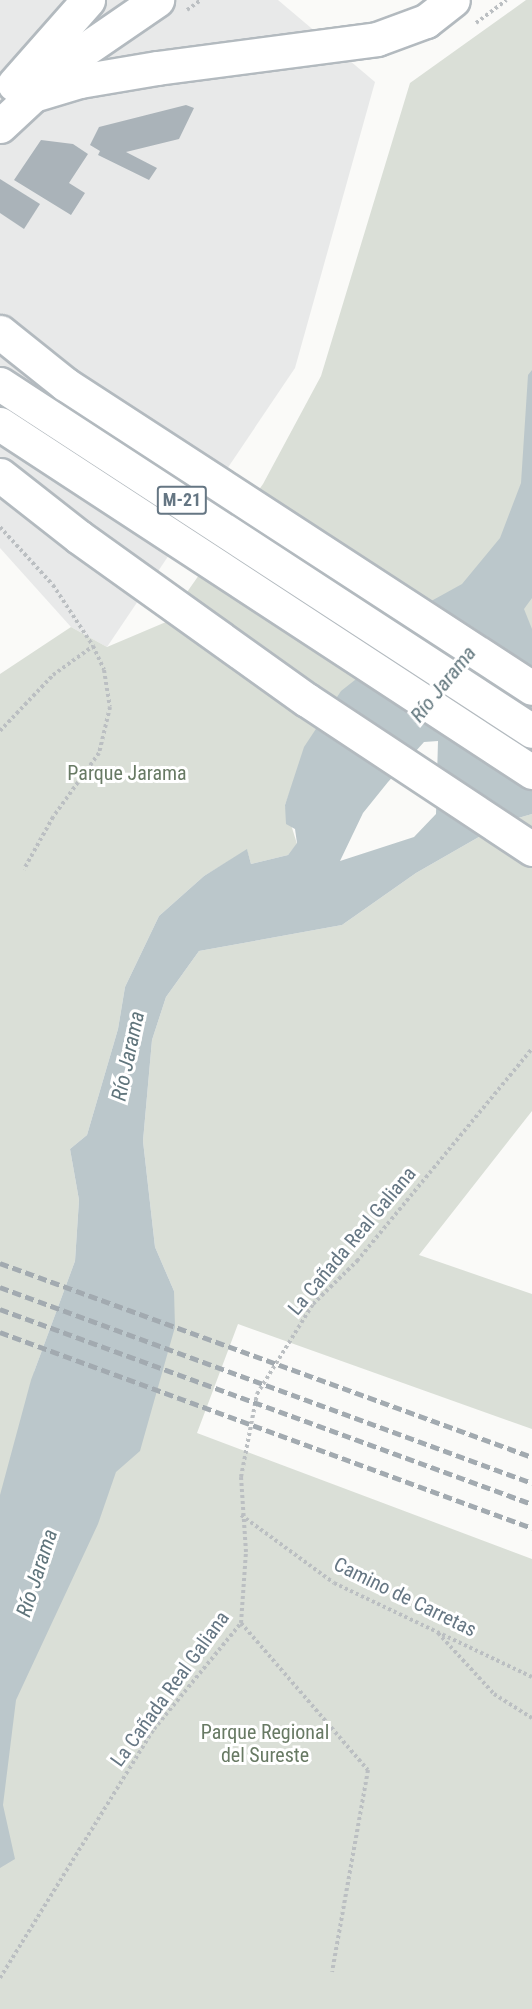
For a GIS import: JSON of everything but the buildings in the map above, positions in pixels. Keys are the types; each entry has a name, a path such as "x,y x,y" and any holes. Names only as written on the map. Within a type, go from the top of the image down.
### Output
{"main road":[{"path":"0,126 15,97 88,0"},
{"path":"15,97 157,0"},
{"path":"15,97 80,81 157,68 377,39 426,21 453,0"},
{"path":"0,332 65,384 378,584 532,688"},
{"name":"M-21","path":"0,384 532,731"},
{"name":"M-21","path":"0,424 532,772"},
{"path":"0,475 79,537 307,700 532,849"}],"path":[{"path":"0,527 53,585 93,646 104,670 110,707 99,753 53,817 24,869"},
{"path":"0,731 53,675 93,646"},
{"name":"La Cañada Real Galiana","path":"0,1978 154,1729 241,1623 246,1552 241,1515 241,1477 257,1394 307,1314 357,1261 532,1049"},
{"name":"Camino de Carretas","path":"241,1515 334,1583 532,1677"},
{"path":"241,1623 368,1770 332,1972"},
{"path":"436,1630 494,1694 532,1718"}],"shaded area":[{"path":"0,0 278,0 375,82 295,368 107,647 71,627 0,548"}],"green space":[{"path":"526,0 532,0 532,787 446,727 295,778 285,805 297,844 288,855 251,864 247,850 204,876 159,916 125,987 118,1029 87,1135 70,1149 79,1200 75,1261 34,1372 149,1415 174,1291 155,1247 143,1141 152,1040 166,997 199,951 342,925 416,873 505,822 532,814 532,1111 419,1255 532,1294 532,1429 238,1324 197,1433 532,1559 532,2009 0,2009 0,674 71,627 107,647 166,622 263,484 321,376 410,83"}],"water":[{"name":"Río Jarama","path":"532,370 532,598 524,609 532,629 532,814 505,822 416,873 342,925 199,951 166,997 152,1040 143,1141 155,1247 174,1291 175,1327 140,1451 116,1472 98,1524 16,1700 3,1805 15,1859 0,1868 0,1495 31,1380 75,1261 79,1200 70,1149 87,1135 118,1029 125,987 159,916 204,876 247,849 251,864 288,855 297,843 295,829 286,824 285,805 304,747 341,691 412,635 424,605 462,584 500,538 521,483 528,375","holes":["438,741 436,814 414,837 340,861 363,813 388,782 424,742"]}],"railway":[{"path":"0,1263 532,1457"},
{"path":"0,1287 532,1483"},
{"path":"0,1309 532,1504"},
{"path":"0,1332 532,1528"}],"park label":[{"name":"Parque Jarama","path":"127,773"},
{"name":"Parque Regional del Sureste","path":"265,1744"}]}
